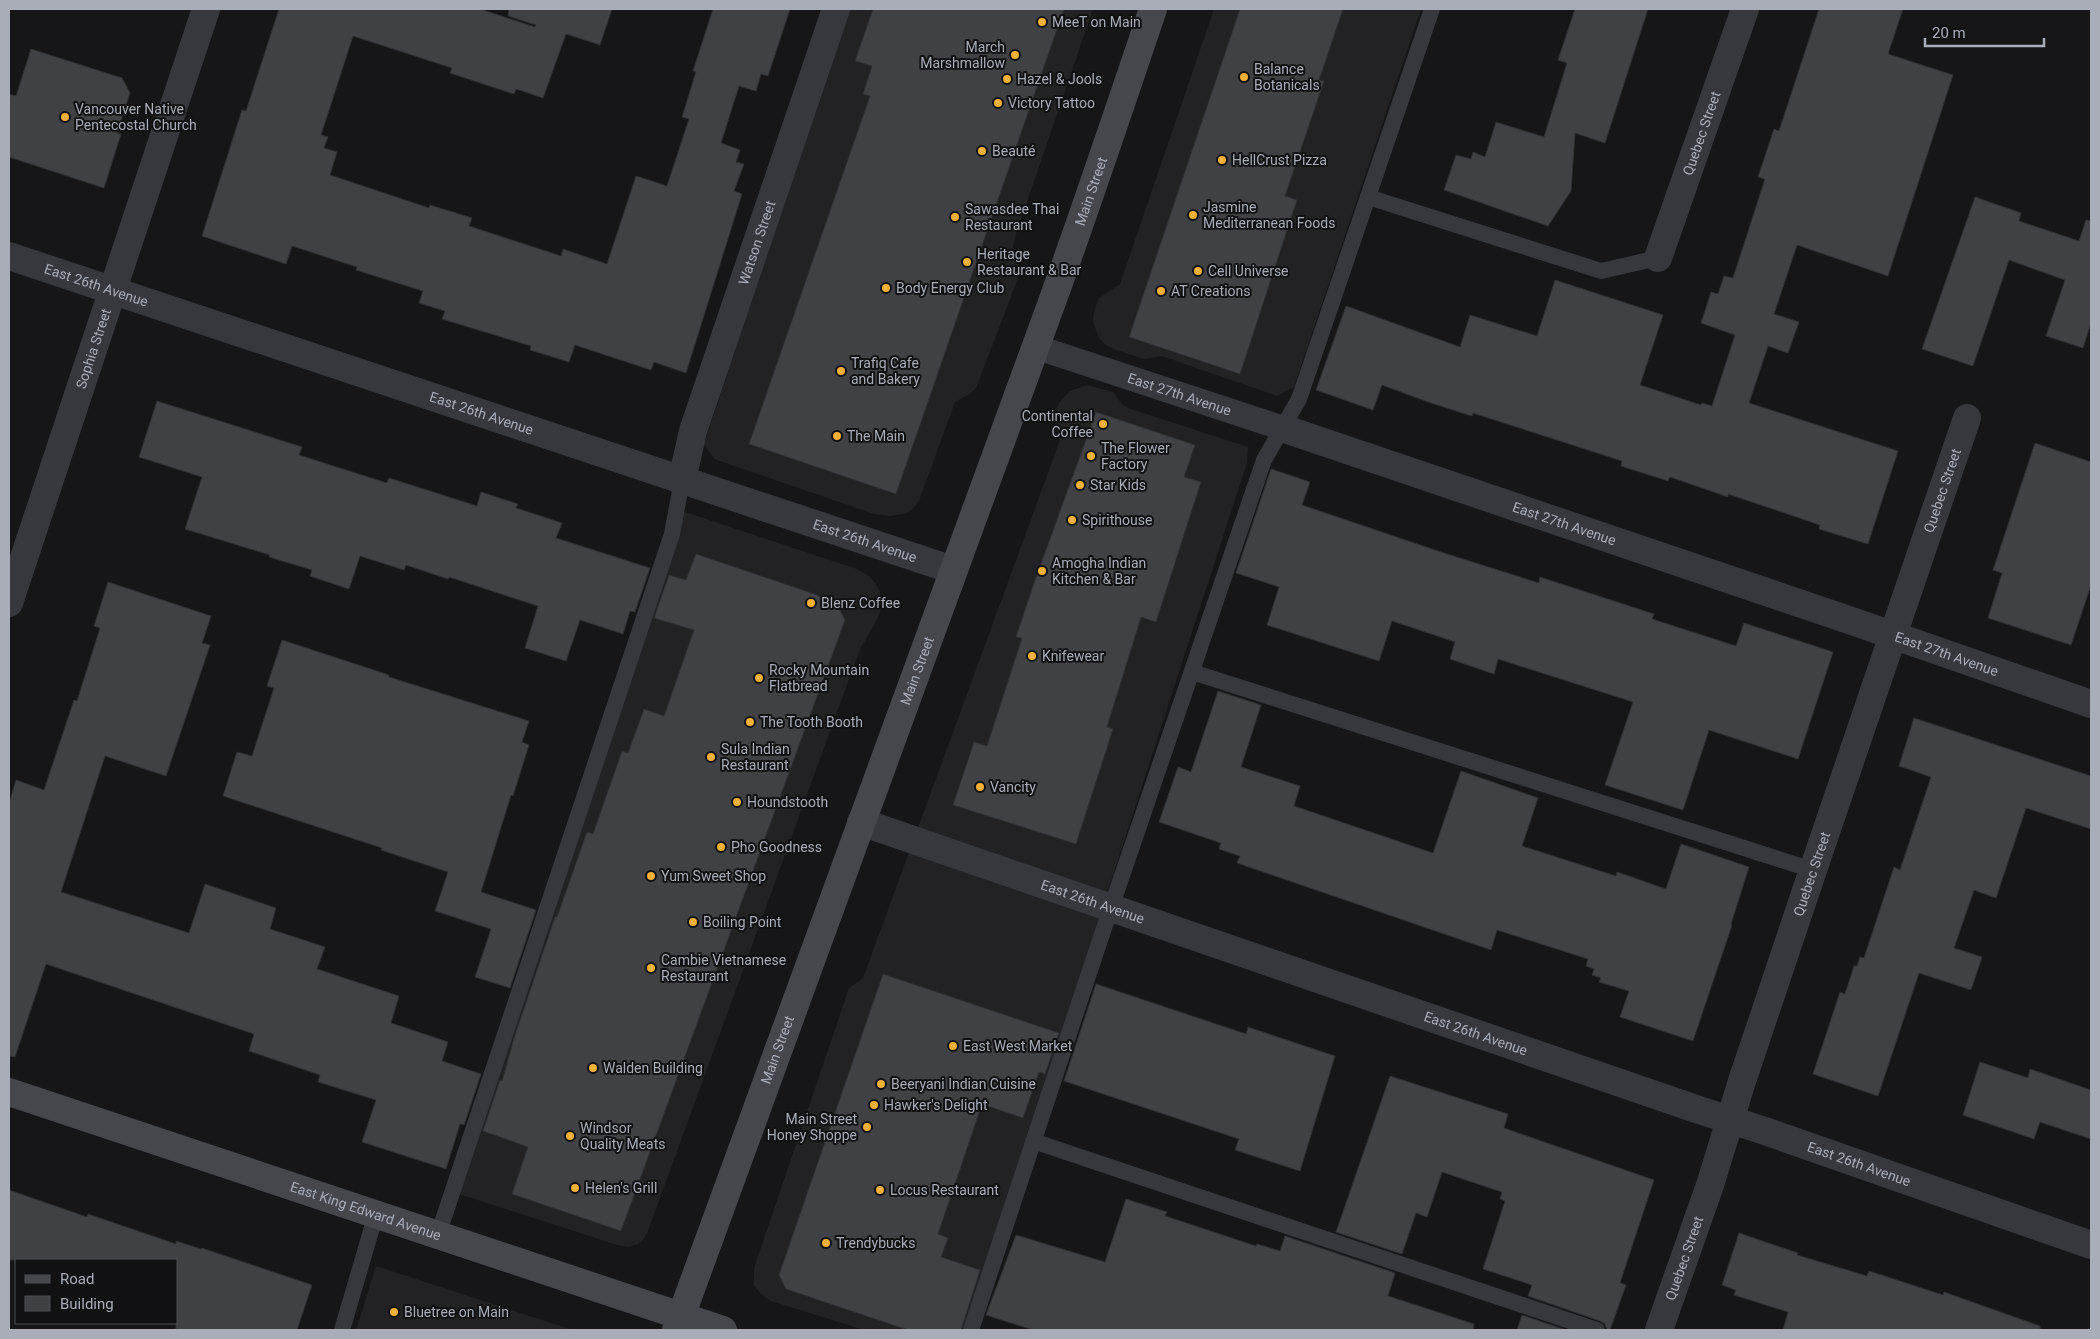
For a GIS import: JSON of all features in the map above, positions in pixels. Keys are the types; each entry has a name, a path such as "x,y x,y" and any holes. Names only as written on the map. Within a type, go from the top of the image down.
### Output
{"main road":[{"name":"Main Street","path":"678,1323 1036,347 1153,9"},
{"name":"East King Edward Avenue","path":"9,1092 438,1235 678,1323 722,1330"}],"street":[{"name":"Watson Street","path":"682,480 692,431 836,9"},
{"name":"Quebec Street","path":"1658,258 1745,9"},
{"name":"Sophia Street","path":"9,603 113,290 200,10"},
{"name":"East 26th Avenue","path":"9,256 953,570"},
{"name":"East 27th Avenue","path":"1036,347 1282,428 2091,704"},
{"name":"Quebec Street","path":"1659,1330 1967,418"},
{"name":"East 26th Avenue","path":"861,822 1730,1119 2091,1245"}],"lane":[{"path":"971,1330 1111,907 1264,460 1299,399 1432,9"},
{"path":"1368,197 1601,271 1658,258"},
{"path":"438,1235 672,534 682,480"},
{"path":"1192,672 1813,870"},
{"path":"1033,1142 1596,1330"},
{"path":"342,1330 376,1214"}],"shaded area":[{"path":"848,9 1093,9 1014,240 1013,248 1020,273 976,388 970,394 955,402 919,501 913,509 904,514 889,516 874,514 714,459 704,444"},
{"path":"1214,9 1421,9 1294,387 1277,396 1162,356 1144,359 1114,349 1107,346 1099,338 1093,322 1094,311 1099,298 1120,284"},
{"path":"1087,385 1113,392 1122,404 1128,408 1248,447 1247,463 965,1330 864,1330 771,1301 761,1294 754,1285 754,1268 849,988 863,978 1060,440 1055,423 1059,403 1070,391"},
{"path":"682,511 857,569 869,576 875,583 880,592 882,605 876,622 860,649 648,1231 644,1239 638,1244 629,1247 617,1245 456,1193"},
{"path":"376,1266 573,1330 356,1330"}],"building":[{"path":"279,9 480,9 535,27 536,25 508,16 509,9 612,9 600,45 566,34 543,98 516,89 514,94 450,73 452,68 353,36 321,135 328,137 324,148 337,152 330,175 429,208 430,205 472,218 469,226 561,256 563,249 607,264 636,176 667,186 689,119 682,117 696,72 693,71 713,9 790,9 768,76 761,74 756,91 739,86 721,143 740,150 736,162 744,164 734,191 742,194 686,373 654,362 651,370 575,345 569,362 530,350 531,346 442,319 445,311 419,303 423,291 356,270 357,267 292,246 286,264 202,236 242,110 246,111"},
{"path":"873,9 1064,9 896,494 749,444 870,96 863,94 872,66 855,61"},
{"path":"1240,9 1343,9 1319,80 1324,81 1285,196 1297,200 1240,374 1129,337"},
{"path":"1575,9 1648,9 1605,143 1575,133 1571,191 1548,226 1444,190 1456,155 1471,159 1473,152 1485,157 1496,122 1544,137 1567,63 1558,60"},
{"path":"1819,9 1903,9 1888,54 1953,75 1888,276 1797,245 1774,314 1799,322 1788,353 1768,346 1749,403 1898,451 1868,544 1819,529 1820,525 1728,494 1728,497 1670,477 1668,481 1621,466 1622,461 1473,413 1472,416 1382,385 1373,410 1316,390 1346,306 1460,347 1470,315 1537,336 1555,280 1663,315 1640,385 1701,405 1702,403 1712,406 1735,335 1701,323 1711,292 1718,294 1724,276 1733,278 1765,179 1758,177 1774,129 1779,131"},
{"name":"Vancouver Native Pentecostal Church","path":"31,49 122,78 130,93 117,133 121,134 104,188 9,157 9,94 16,96"},
{"path":"1975,197 2021,213 2019,221 2079,241 2086,220 2091,221 2091,323 2083,348 2046,336 2065,280 2009,260 1973,366 1922,349"},
{"path":"157,401 302,447 299,455 387,483 389,478 477,506 481,492 518,504 516,508 562,523 556,538 650,568 635,612 630,611 623,634 580,620 566,661 525,648 538,606 449,577 448,579 406,565 404,570 360,556 349,589 310,576 312,570 185,529 202,477 139,457"},
{"path":"1096,412 1195,445 1184,477 1201,482 1156,622 1141,617 1107,727 1113,729 1076,844 953,805 974,742 987,746 1022,638 1016,637"},
{"path":"2035,443 2091,462 2091,585 2071,645 1988,618 2002,573 1993,570"},
{"path":"1271,469 1310,482 1302,505 1438,551 1539,583 1540,577 1654,614 1652,619 1736,646 1744,623 1833,652 1798,759 1709,730 1683,810 1605,785 1633,702 1498,659 1494,674 1450,659 1455,642 1392,621 1379,661 1267,625 1279,587 1236,573"},
{"path":"696,554 835,601 845,620 621,1231 512,1194 528,1147 483,1131 500,1080 502,1081 515,1035 555,917 557,917 587,832 593,834 622,751 628,753 644,709 664,716 694,630 654,618 669,575 686,580"},
{"path":"108,582 211,616 202,643 210,645 166,776 105,756 61,892 189,933 205,884 276,908 270,929 325,947 317,969 399,996 391,1023 448,1042 442,1061 481,1074 464,1125 460,1124 446,1169 362,1142 376,1100 318,1082 320,1075 249,1051 254,1034 46,964 15,1057 9,1056 9,803 16,780 44,790 74,700 77,701 100,628 94,626"},
{"path":"282,640 389,675 389,677 529,721 522,742 529,745 513,796 511,795 481,892 536,910 510,988 475,977 491,929 435,911 448,872 381,850 382,848 223,796 237,752 252,756 274,688 267,686"},
{"path":"1218,691 1261,705 1241,767 1300,786 1294,806 1433,853 1461,771 1538,798 1522,846 1616,876 1617,872 1666,889 1681,844 1749,867 1732,925 1693,1041 1620,1017 1629,991 1599,982 1601,978 1592,975 1594,969 1586,966 1588,959 1497,930 1491,950 1237,863 1240,856 1219,849 1221,843 1159,822 1178,767 1191,772"},
{"path":"1914,718 2091,776 2091,829 2026,808 1996,898 1974,890 1954,948 1982,957 1971,990 1919,973 1878,1096 1813,1074 1840,992 1845,994 1854,966 1857,966 1860,957 1864,958 1894,867 1900,870 1931,777 1899,766"},
{"path":"883,974 1059,1033 1045,1074 1039,1072 1023,1118 982,1104 938,1234 948,1238 941,1257 980,1270 961,1330 908,1330 786,1289 779,1275"},
{"path":"1096,984 1246,1034 1248,1027 1335,1056 1300,1171 1235,1150 1239,1139 1064,1081"},
{"path":"1980,1062 2028,1078 2030,1069 2091,1090 2091,1139 2040,1122 2034,1139 1963,1115"},
{"path":"1390,1076 1508,1114 1504,1128 1654,1180 1620,1283 1626,1285 1610,1330 1607,1330 1605,1324 1600,1321 1528,1296 1532,1285 1483,1269 1505,1201 1500,1199 1502,1192 1442,1172 1427,1217 1416,1213 1402,1254 1336,1232"},
{"path":"9,1190 87,1217 88,1214 176,1244 176,1241 202,1248 312,1285 297,1330 176,1330 176,1324 178,1324 178,1259 9,1260"},
{"path":"1126,1199 1167,1212 1165,1216 1256,1246 1257,1244 1280,1251 1285,1236 1395,1273 1388,1296 1474,1324 1473,1330 1033,1330 986,1315 1016,1235 1105,1262"},
{"path":"1739,1233 1798,1253 1797,1255 1867,1276 1869,1271 1943,1295 1944,1292 2040,1326 2040,1330 1783,1330 1788,1312 1734,1295 1736,1290 1722,1285"},
{"path":"1522,1315 1566,1330 1517,1330"}],"place":[{"name":"MeeT on Main","path":"1042,22"},
{"name":"March Marshmallow","path":"1015,55"},
{"name":"Balance Botanicals","path":"1244,77"},
{"name":"Hazel & Jools","path":"1007,79"},
{"name":"Victory Tattoo","path":"998,103"},
{"name":"Vancouver Native Pentecostal Church","path":"65,117"},
{"name":"Beauté","path":"982,151"},
{"name":"HellCrust Pizza","path":"1222,160"},
{"name":"Jasmine Mediterranean Foods","path":"1193,215"},
{"name":"Sawasdee Thai Restaurant","path":"955,217"},
{"name":"Heritage Restaurant & Bar","path":"967,262"},
{"name":"Cell Universe","path":"1198,271"},
{"name":"Body Energy Club","path":"886,288"},
{"name":"AT Creations","path":"1161,291"},
{"name":"Trafiq Cafe and Bakery","path":"841,371"},
{"name":"Continental Coffee","path":"1103,424"},
{"name":"The Main","path":"837,436"},
{"name":"The Flower Factory","path":"1091,456"},
{"name":"Star Kids","path":"1080,485"},
{"name":"Spirithouse","path":"1072,520"},
{"name":"Amogha Indian Kitchen & Bar","path":"1042,571"},
{"name":"Blenz Coffee","path":"811,603"},
{"name":"Knifewear","path":"1032,656"},
{"name":"Rocky Mountain Flatbread","path":"759,678"},
{"name":"The Tooth Booth","path":"750,722"},
{"name":"Sula Indian Restaurant","path":"711,757"},
{"name":"Vancity","path":"980,787"},
{"name":"Houndstooth","path":"737,802"},
{"name":"Pho Goodness","path":"721,847"},
{"name":"Yum Sweet Shop","path":"651,876"},
{"name":"Boiling Point","path":"693,922"},
{"name":"Cambie Vietnamese Restaurant","path":"651,968"},
{"name":"East West Market","path":"953,1046"},
{"name":"Walden Building","path":"593,1068"},
{"name":"Beeryani Indian Cuisine","path":"881,1084"},
{"name":"Hawker's Delight","path":"874,1105"},
{"name":"Main Street Honey Shoppe","path":"867,1127"},
{"name":"Windsor Quality Meats","path":"570,1136"},
{"name":"Helen's Grill","path":"575,1188"},
{"name":"Locus Restaurant","path":"880,1190"},
{"name":"Trendybucks","path":"826,1243"},
{"name":"Bluetree on Main","path":"394,1312"}]}
